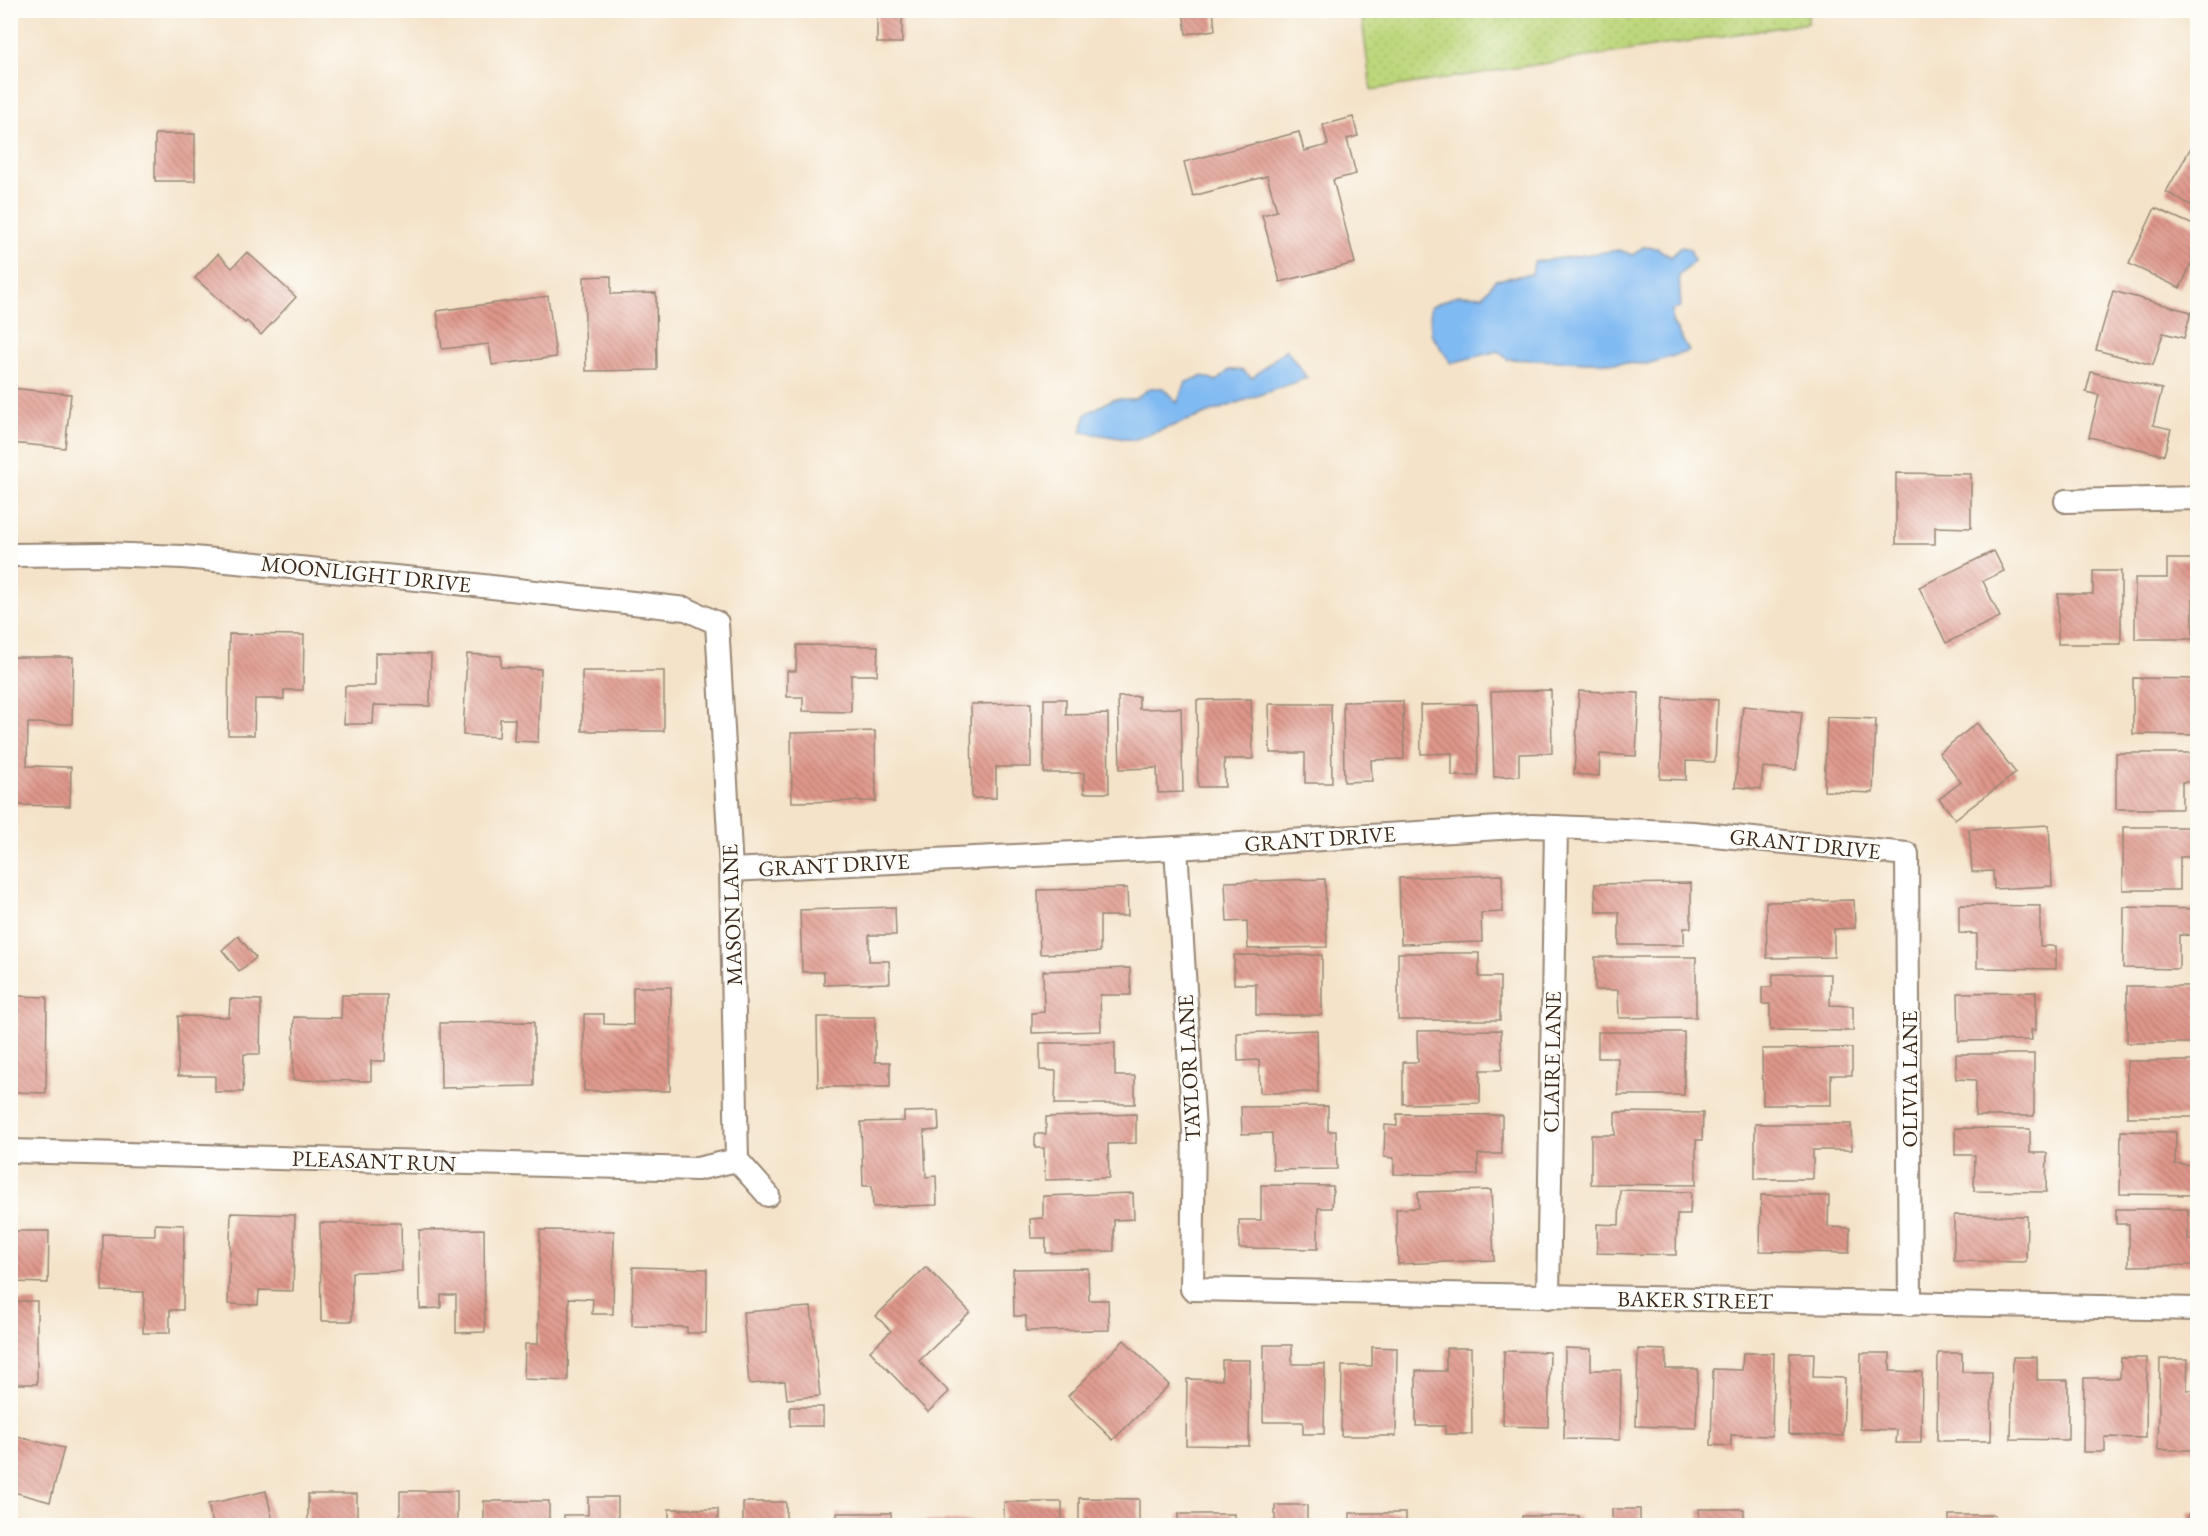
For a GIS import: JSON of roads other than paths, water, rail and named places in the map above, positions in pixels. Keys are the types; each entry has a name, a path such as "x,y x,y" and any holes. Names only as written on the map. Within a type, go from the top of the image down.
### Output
{"street":[{"path":"2066,501 2198,498"},
{"name":"MOONLIGHT DRIVE","path":"10,555 102,554 183,557 448,582 686,609 717,622"},
{"name":"MASON LANE","path":"717,622 731,870 737,1161"},
{"name":"GRANT DRIVE","path":"731,870 1176,848 1532,826 1693,833 1907,854"},
{"name":"CLAIRE LANE","path":"1548,1296 1556,827"},
{"name":"TAYLOR LANE","path":"1176,848 1194,1130 1192,1289"},
{"name":"OLIVIA LANE","path":"1907,854 1910,1304"},
{"name":"PLEASANT RUN","path":"10,1151 698,1169 737,1161"},
{"path":"737,1161 768,1195"},
{"name":"BAKER STREET","path":"1192,1289 2198,1309"}],"water":[{"path":"1643,247 1657,248 1671,257 1681,247 1690,249 1694,261 1679,276 1681,308 1672,310 1672,322 1689,351 1647,364 1507,359 1498,351 1451,363 1431,334 1430,307 1458,295 1483,296 1495,280 1532,274 1534,262 1619,250 1633,255"},
{"path":"1286,349 1307,378 1133,440 1081,432 1086,414 1113,399 1134,399 1150,388 1163,388 1177,403 1186,382 1203,376 1217,381 1229,370 1242,370 1252,378"}]}
